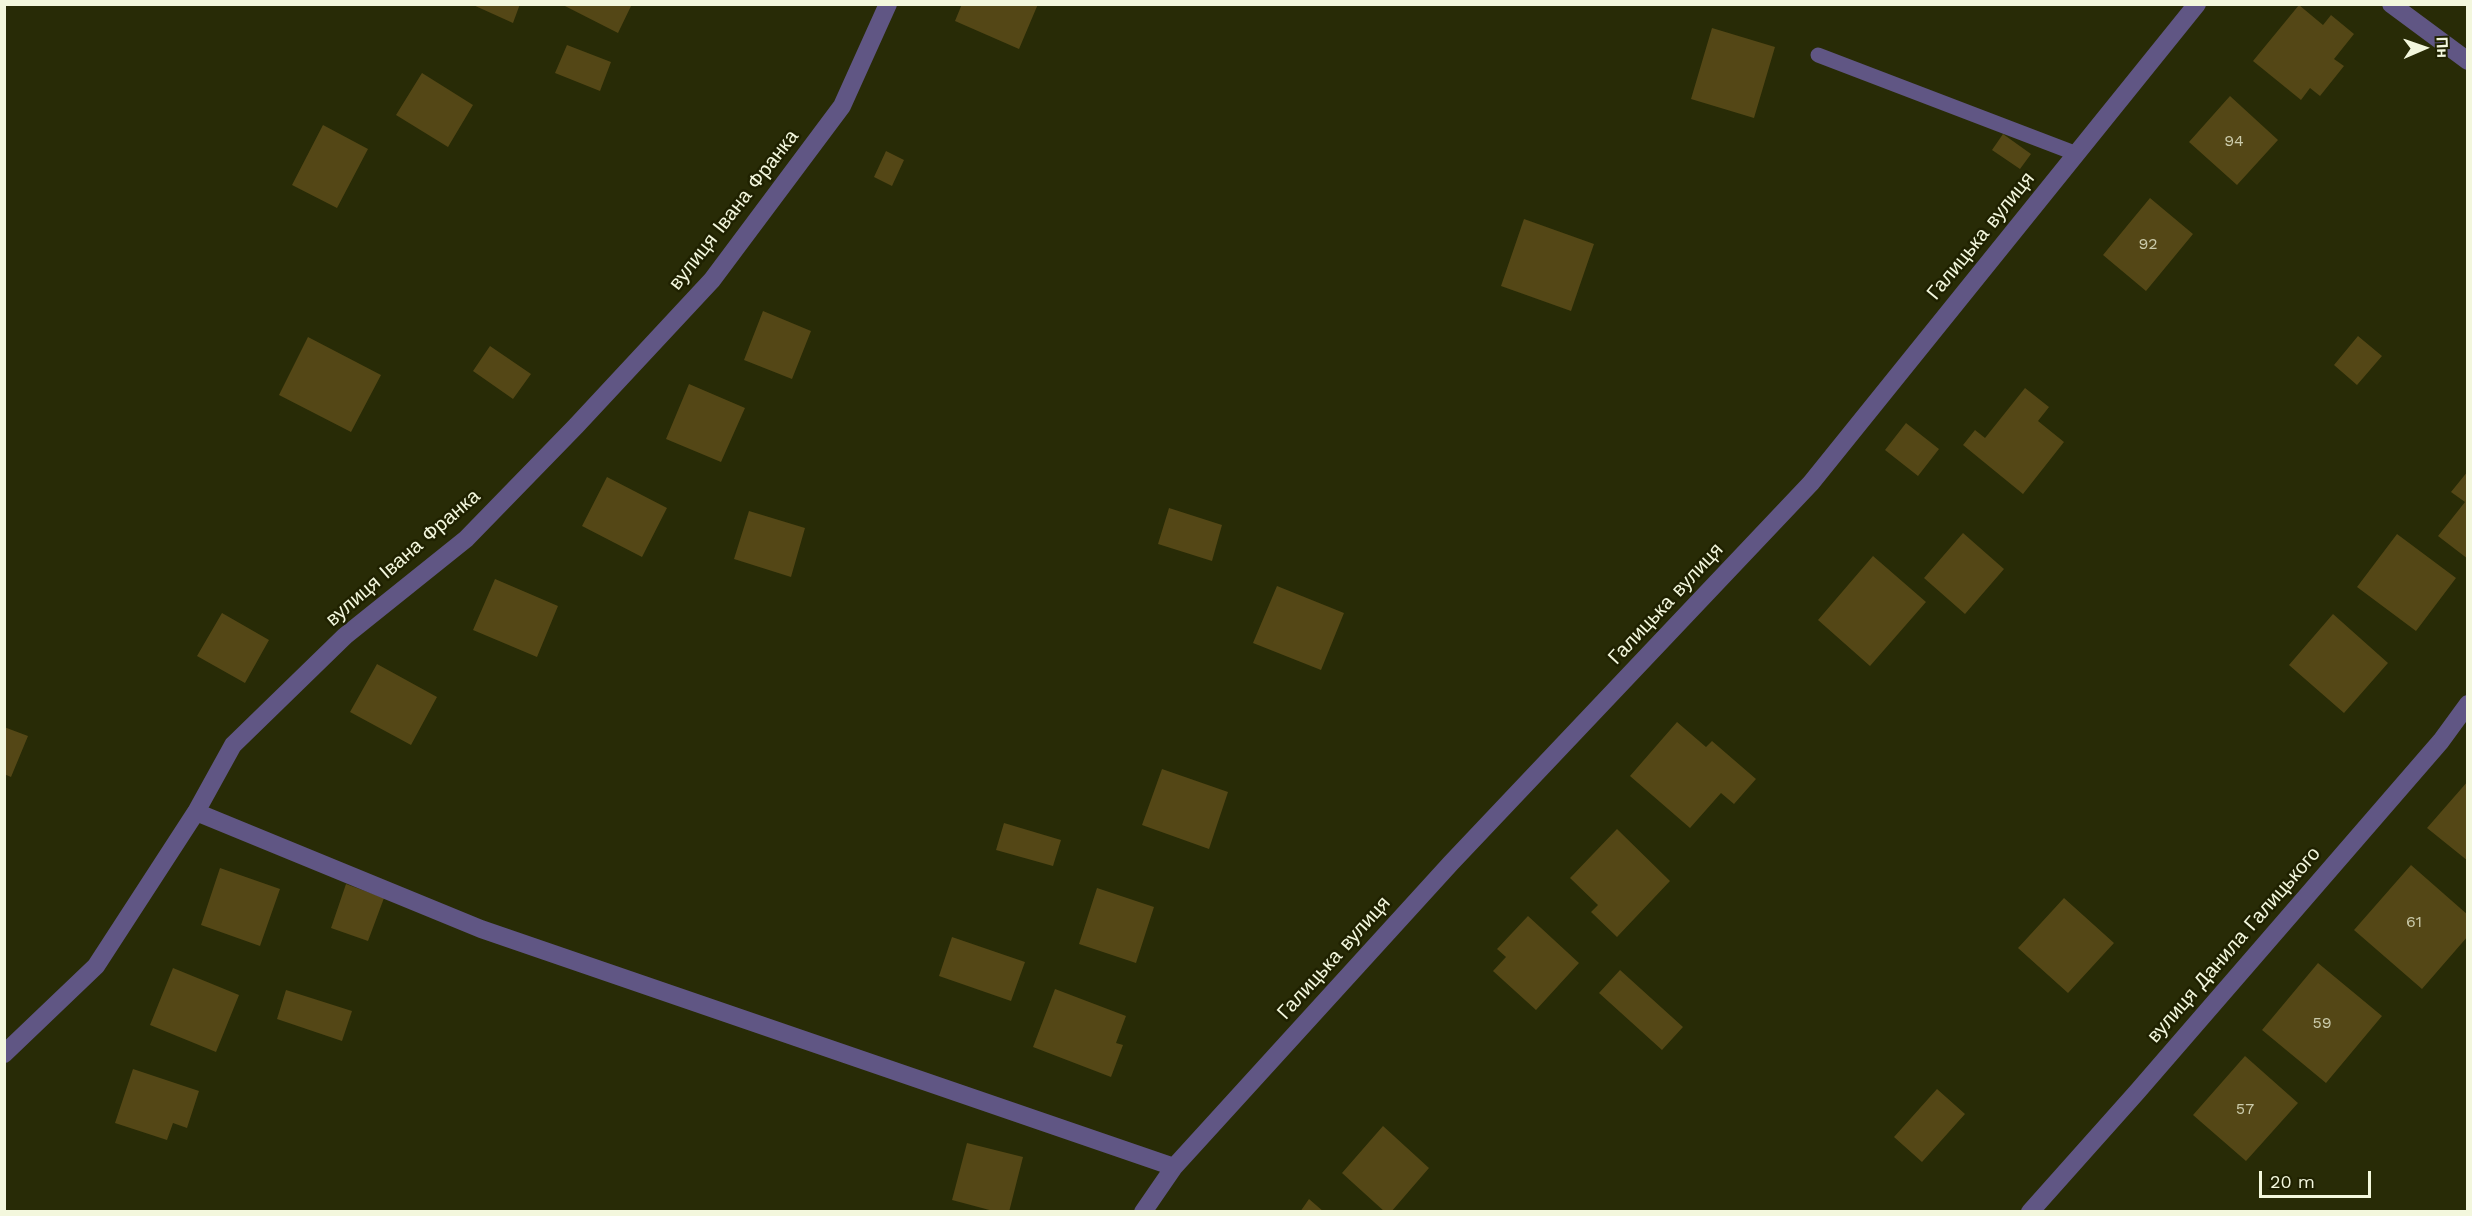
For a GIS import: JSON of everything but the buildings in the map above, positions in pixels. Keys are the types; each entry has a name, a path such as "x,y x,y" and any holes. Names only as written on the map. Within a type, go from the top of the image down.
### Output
{"street":[{"name":"вулиця Івана Франка","path":"4,1054 96,966 196,812 233,745 345,636 466,538 576,426 712,280 842,106 888,4"},
{"name":"Галицька вулиця","path":"1143,1212 1174,1167 1451,863 1811,483 2197,4"},
{"path":"2391,4 2468,61"},
{"name":"вулиця Данила Галицького","path":"2030,1212 2441,741 2468,704"},
{"path":"196,812 481,929 1174,1167"}],"lane":[{"path":"1818,55 2077,154"}]}
